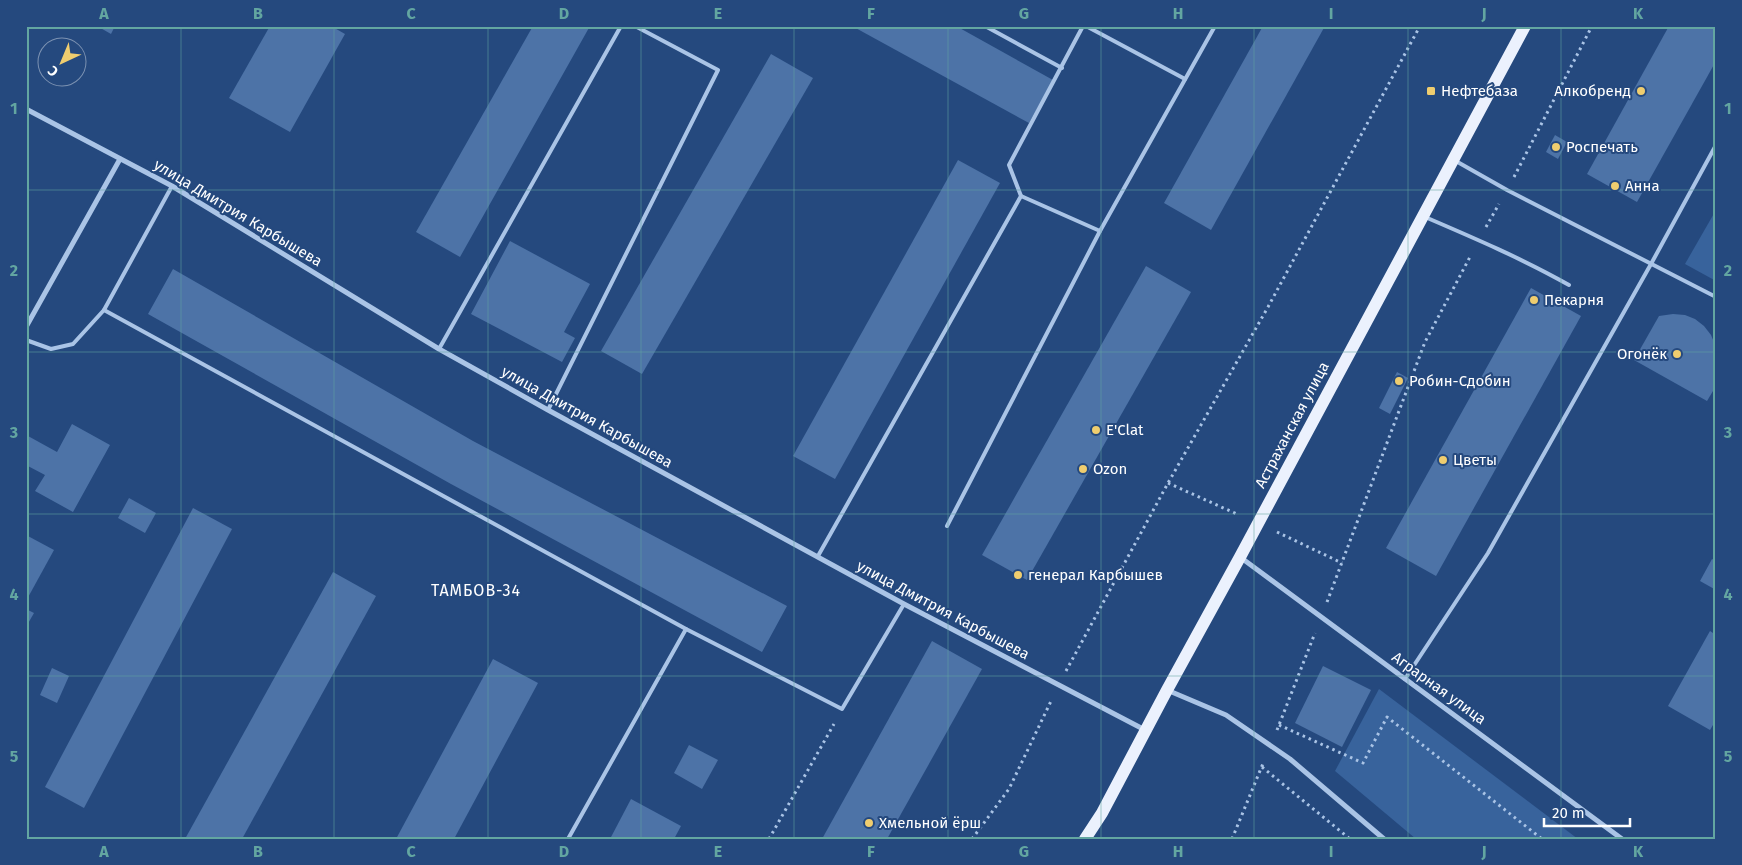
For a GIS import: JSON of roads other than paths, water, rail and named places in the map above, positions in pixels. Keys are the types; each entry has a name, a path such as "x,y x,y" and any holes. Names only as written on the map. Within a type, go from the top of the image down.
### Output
{"main road":[{"name":"Астраханская улица","path":"1085,839 1102,813 1525,26"}],"street":[{"name":"улица Дмитрия Карбышева","path":"26,109 172,186 439,349 548,410 904,604 1146,730"},
{"path":"26,327 120,159"},
{"name":"Аграрная улица","path":"1240,557 1622,839"},
{"path":"1167,690 1226,715 1290,759 1384,839"}],"lane":[{"path":"439,349 621,26"},
{"path":"548,410 718,70 635,26"},
{"path":"986,26 1062,68"},
{"path":"1100,232 1021,196 1009,165 1084,26 1185,79"},
{"path":"947,526 1100,232 1215,26"},
{"path":"1405,679 1488,553 1716,145"},
{"path":"1454,160 1507,190 1716,297"},
{"path":"26,340 51,348 73,344 104,310 172,186"},
{"path":"818,556 1021,196"},
{"path":"1423,216 1479,240 1569,285"},
{"path":"104,310 686,628 842,709 904,604"},
{"path":"568,839 686,628"}],"place":[{"name":"Нефтебаза","path":"1431,91"},
{"name":"Алкобренд","path":"1641,91"},
{"name":"Роспечать","path":"1556,147"},
{"name":"Анна","path":"1615,186"},
{"name":"Пекарня","path":"1534,300"},
{"name":"Огонёк","path":"1677,354"},
{"name":"Робин-Сдобин","path":"1399,381"},
{"name":"E'Clat","path":"1096,430"},
{"name":"Цветы","path":"1443,460"},
{"name":"Ozon","path":"1083,469"},
{"name":"генерал Карбышев","path":"1018,575"},
{"name":"Хмельной ёрш","path":"869,823"}],"district":[{"name":"ТАМБОВ-34","path":"476,590"}]}
